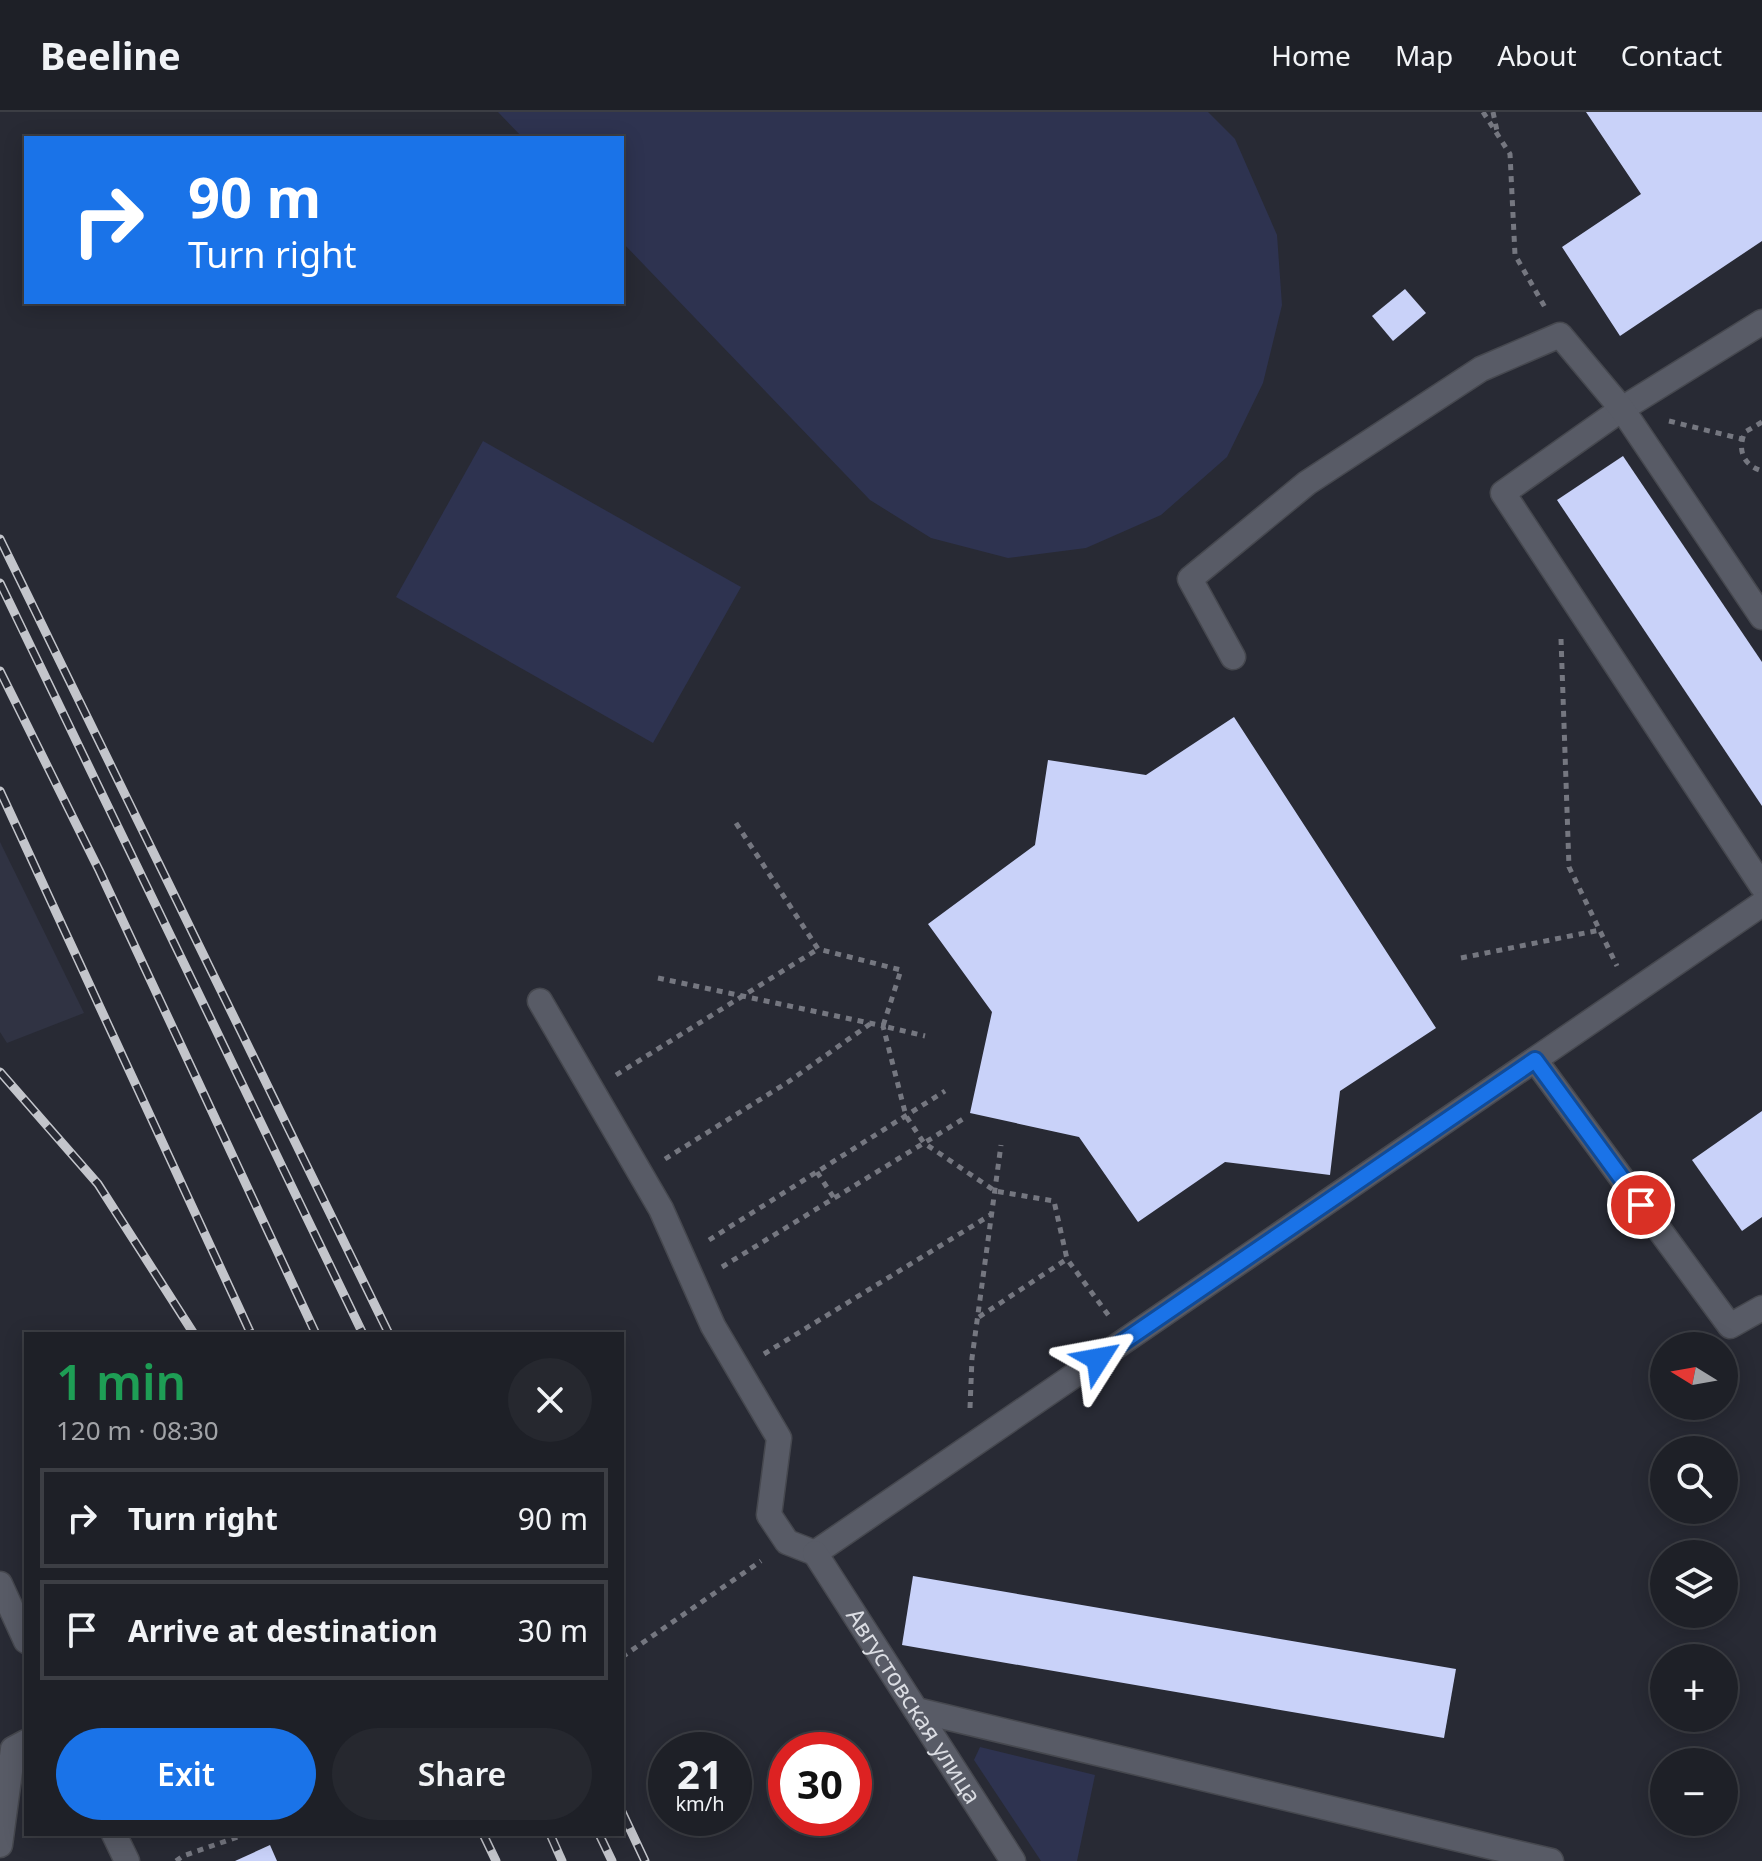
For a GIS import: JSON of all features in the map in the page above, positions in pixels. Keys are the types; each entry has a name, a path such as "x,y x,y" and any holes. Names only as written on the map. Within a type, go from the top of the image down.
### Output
{"street":[{"path":"1762,322 1622,409 1503,493 1762,886"},
{"path":"1233,657 1190,579 1319,475 1481,369 1560,335 1622,409 1762,617"},
{"path":"540,1001 661,1209 713,1326 779,1438 769,1515 787,1542 815,1553 1762,904"},
{"path":"1535,1060 1730,1326 1762,1308"},
{"name":"Августовская улица","path":"815,1553 1013,1861"},
{"path":"0,1584 24,1637"},
{"path":"916,1710 1551,1861"},
{"path":"0,1845 13,1749 24,1743"},
{"path":"115,1836 127,1861"}],"path":[{"path":"1483,112 1510,154 1515,255 1560,335"},
{"path":"1493,112 1498,135"},
{"path":"1622,409 1742,439"},
{"path":"1762,422 1752,426 1742,439 1743,456 1753,468 1762,471"},
{"path":"1561,638 1569,867 1621,974"},
{"path":"736,823 818,949 901,970 883,1026 906,1116 924,1143 995,1191 1054,1201 1067,1259 1112,1321"},
{"path":"1461,958 1600,930"},
{"path":"591,1090 818,949"},
{"path":"658,978 925,1036"},
{"path":"640,1174 788,1082 871,1023"},
{"path":"682,1257 945,1091"},
{"path":"695,1284 963,1119"},
{"path":"970,1417 972,1358 1001,1145"},
{"path":"817,1172 834,1198"},
{"path":"739,1370 992,1214"},
{"path":"978,1317 1067,1259"},
{"path":"624,1656 787,1542"},
{"path":"176,1861 240,1836"}],"shaded area":[{"path":"498,112 1208,112 1235,139 1277,235 1282,305 1263,383 1227,457 1161,515 1086,548 1008,558 931,538 870,500 624,244 624,136 521,136"},
{"path":"483,441 741,587 653,743 396,597"},
{"path":"0,842 84,1013 7,1043 0,1032"},
{"path":"980,1747 1095,1775 1077,1861 1041,1861 974,1760"}],"building":[{"path":"1586,112 1762,112 1762,241 1620,336 1562,247 1641,194"},
{"path":"1405,289 1426,313 1393,341 1372,316"},
{"path":"1623,456 1762,662 1762,806 1557,500"},
{"path":"1234,717 1436,1028 1340,1091 1330,1175 1225,1162 1138,1222 1079,1137 970,1113 992,1012 928,924 1035,845 1048,760 1146,775"},
{"path":"1762,1111 1762,1217 1742,1231 1692,1160"},
{"path":"913,1576 1456,1669 1444,1738 902,1645"},
{"path":"270,1845 277,1861 235,1861"}],"railway":[{"path":"0,539 388,1332"},
{"path":"0,583 362,1332"},
{"path":"0,671 99,870 315,1332"},
{"path":"0,791 250,1332"},
{"path":"0,1072 98,1184 193,1332"},
{"path":"624,1816 645,1861"},
{"path":"484,1836 496,1861"},
{"path":"551,1836 562,1861"},
{"path":"600,1836 612,1861"}],"route":[{"path":"1098,1359 1535,1060 1641,1205"}]}
